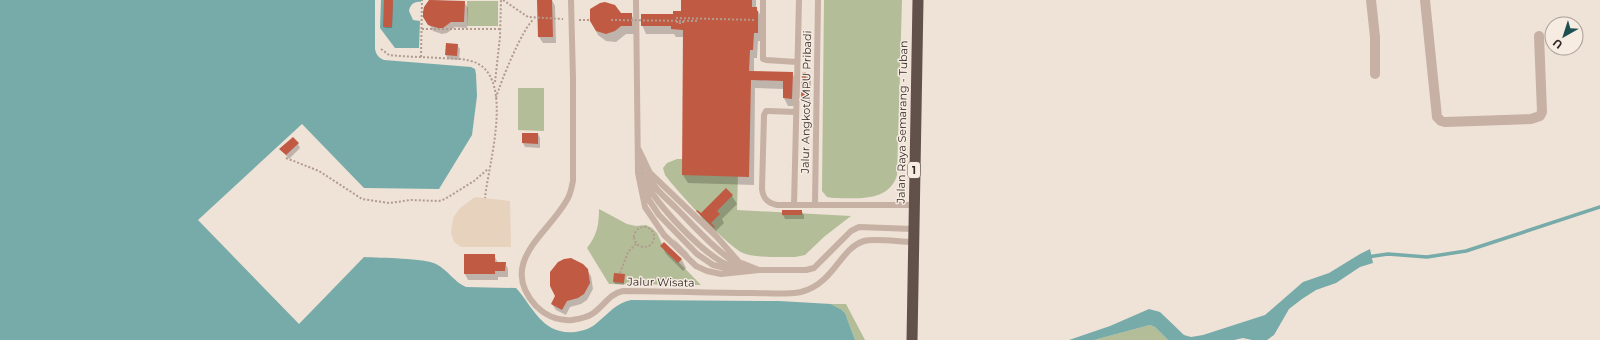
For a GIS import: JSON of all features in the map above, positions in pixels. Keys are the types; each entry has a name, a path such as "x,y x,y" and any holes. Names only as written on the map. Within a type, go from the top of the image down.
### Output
{"highway":[{"name":"Jalan Raya Semarang - Tuban","path":"912,340 913,205 918,0"}],"street":[{"path":"1371,0 1375,74"},
{"path":"1425,0 1437,117 1445,122 1531,119 1540,116 1542,112 1539,36"}],"lane":[{"name":"Jalur Wisata","path":"572,0 573,172 571,190 565,202 527,254 522,270 526,291 531,300 544,313 560,320 583,318 595,312 615,294 623,291 796,293 810,289 823,281 850,250 859,243 867,241 913,242"},
{"path":"636,0 637,146 638,173 643,203 664,235 690,261 707,271 727,274 759,270"},
{"name":"Jalur Angkot/MPU Pribadi","path":"764,0 763,59 797,62"},
{"name":"Jalur Angkot/MPU Pribadi","path":"794,205 799,0"},
{"name":"Jalur Angkot/MPU Pribadi","path":"815,205 818,0"},
{"name":"Jalur Angkot/MPU Pribadi","path":"796,112 768,111 765,113 762,189 764,198 774,204 794,205 913,205"},
{"path":"637,146 650,173 716,236 739,262 759,270"},
{"path":"637,146 646,173 656,188 727,257 738,265 759,270"},
{"path":"637,146 640,174 644,188 653,206 671,228 697,254 710,264 731,270 806,270 814,268 851,231 859,227 913,229"}],"path":[{"path":"421,57 422,0"},
{"path":"502,0 524,15 535,19 590,20"},
{"path":"494,87 501,29 502,0"},
{"path":"683,21 683,23 677,23 677,18 763,20"},
{"path":"496,99 526,29 535,19"},
{"path":"611,20 698,21"},
{"path":"422,29 501,29"},
{"path":"381,49 389,55 460,59 478,63 484,66 491,75 496,99 495,133 485,198"},
{"path":"286,158 319,171 362,199 389,202 442,200 474,181 489,168"},
{"path":"644,226 653,231 654,238 652,244 642,246 637,243 635,234 638,229 644,226"},
{"path":"620,273 626,256 637,243"}],"green space":[{"path":"824,0 902,0 897,175 893,184 879,195 861,198 833,198 827,197 822,191"},
{"path":"467,1 498,1 498,26 467,26"},
{"path":"518,88 544,88 544,131 518,130"},
{"path":"677,159 684,159 738,175 737,210 851,216 825,236 805,255 795,257 775,257 748,255 736,248 714,229 665,175 663,168 667,163"},
{"path":"599,209 627,224 636,226 646,225 652,228 657,233 663,246 701,285 609,284 587,248 597,230"},
{"path":"831,304 846,304 865,340 855,340 845,313"},
{"path":"1150,325 1155,327 1168,340 1094,340"}],"shaded area":[{"path":"475,197 510,201 511,247 461,247 454,242 451,233 453,218 460,208"}],"water":[{"path":"0,0 375,0 375,49 377,55 381,58 384,60 471,67 475,69 477,96 472,135 439,189 364,188 302,124 198,220 299,324 364,257 413,259 430,262 444,269 466,287 516,288 540,319 554,329 564,332 578,332 590,328 621,303 631,300 779,301 831,304 845,313 855,340 0,340"},
{"path":"381,0 421,0 421,2 416,2 413,4 409,11 413,20 420,21 419,48 395,48 380,28"},
{"path":"1370,249 1373,263 1360,267 1336,283 1316,290 1302,299 1289,309 1274,335 1267,340 1252,340 1243,338 1234,340 1168,340 1155,327 1150,325 1094,340 1069,340 1110,326 1149,309 1160,312 1184,335 1191,337 1203,335 1265,315 1303,282 1329,273"}],"building":[{"path":"384,0 393,0 392,27 383,27"},
{"path":"429,0 465,1 464,22 451,22 443,28 428,25 423,17 423,12 424,7"},
{"path":"537,0 552,0 553,37 538,37"},
{"path":"681,0 752,0 752,7 757,7 758,11 758,33 754,33 753,50 750,50 749,71 793,72 792,99 783,98 783,81 751,80 749,177 682,175 683,30 671,29 671,26 641,26 641,14 673,14 673,11 681,11"},
{"path":"605,2 615,5 621,13 632,13 632,26 621,26 615,31 606,34 596,31 590,21 590,9 600,3"},
{"path":"446,43 458,44 457,56 445,55"},
{"path":"802,72 806,72 806,99 801,99"},
{"path":"522,133 538,133 538,144 522,143"},
{"path":"293,137 299,143 286,155 279,149"},
{"path":"726,188 733,195 717,211 720,214 711,223 715,227 714,228 696,211 697,210 701,213"},
{"path":"782,210 802,210 802,215 782,215"},
{"path":"664,242 682,259 678,263 660,246"},
{"path":"464,254 495,254 495,262 506,262 505,271 495,271 495,274 464,274"},
{"path":"571,258 583,264 588,269 590,283 584,294 578,298 567,301 562,310 551,304 555,296 550,286 550,272 558,262"},
{"path":"614,273 625,274 624,283 613,282"}],"waterway":[{"path":"1367,257 1388,254 1427,257 1466,251 1600,207"}]}
